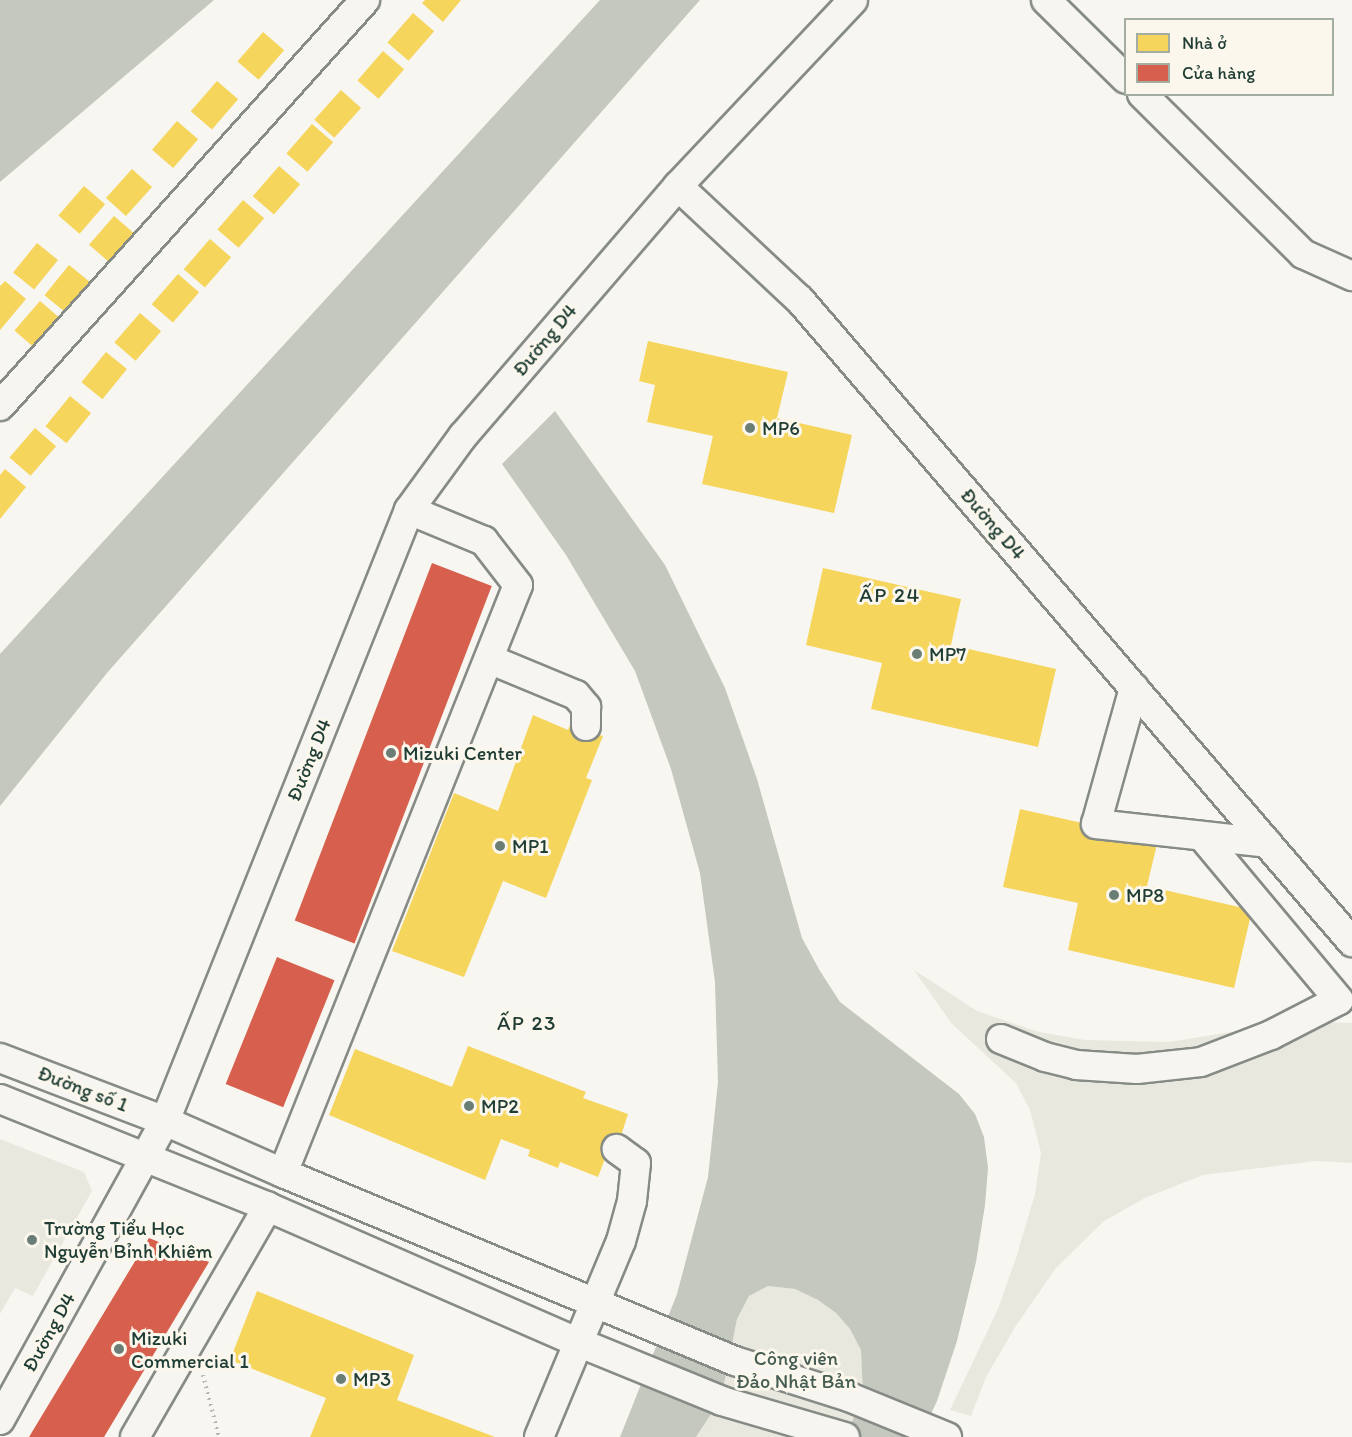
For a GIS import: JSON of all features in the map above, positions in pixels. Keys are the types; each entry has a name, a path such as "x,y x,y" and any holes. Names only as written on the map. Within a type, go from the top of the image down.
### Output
{"street":[{"path":"0,406 365,0"},
{"path":"678,186 853,0"},
{"path":"1046,0 1124,78"},
{"path":"1144,96 1303,254 1352,276"},
{"name":"Đường D4","path":"0,1420 165,1121 409,510 463,436 678,186 800,300 1352,942"},
{"path":"283,1173 518,585 484,542 409,510"},
{"path":"489,659 576,695 586,707 586,726"},
{"path":"1134,688 1096,824 1267,843"},
{"path":"1000,1039 1045,1057 1076,1065 1137,1069 1201,1062 1271,1035 1339,1000 1202,836"},
{"name":"Đường số 1","path":"0,1058 165,1121 596,1305 735,1361 849,1397 945,1437"},
{"name":"Đường số 1","path":"0,1099 147,1156 580,1343 722,1401 839,1435"},
{"path":"539,1437 596,1305 621,1241 632,1201 636,1163 617,1149"},
{"path":"135,1437 268,1207"}],"path":[{"path":"179,1360 204,1376 219,1437"}],"shaded area":[{"path":"0,0 214,0 0,182"},
{"path":"600,0 700,0 107,673 0,806 0,654"},
{"path":"555,411 665,565 725,688 757,779 802,938 820,971 840,1002 959,1094 975,1114 984,1137 988,1168 976,1262 957,1341 937,1401 920,1437 846,1437 863,1394 861,1350 850,1329 836,1313 818,1300 795,1289 768,1286 749,1296 737,1319 724,1384 713,1411 696,1437 620,1437 677,1294 708,1177 718,1082 715,982 700,873 671,769 635,671 566,555 502,464"},
{"path":"914,970 977,1011 1039,1032 1085,1040 1169,1042 1299,1021 1352,1023 1352,1163 1316,1161 1203,1175 1145,1198 1104,1221 1056,1268 1017,1324 986,1377 971,1416 950,1410 998,1309 1035,1194 1041,1153 1030,1110 1016,1083 952,1024"},
{"name":"Trường Tiểu Học Nguyễn Bỉnh Khiêm","path":"0,1139 84,1172 92,1191 33,1296 15,1288 0,1314"},
{"name":"Công viên Đảo Nhật Bản","path":"768,1286 795,1289 818,1300 836,1313 850,1329 861,1350 863,1394 846,1437 696,1437 713,1411 724,1384 737,1319 749,1296"}],"building: Nhà ở":[{"path":"425,0 461,0 443,22 422,3"},
{"path":"413,13 434,31 409,61 387,42"},
{"path":"263,32 284,50 259,80 237,61"},
{"path":"383,51 404,69 379,99 357,80"},
{"path":"217,81 238,99 212,130 191,111"},
{"path":"341,90 361,108 334,138 314,120"},
{"path":"177,121 198,139 173,168 152,150"},
{"path":"312,124 333,142 308,172 286,153"},
{"path":"279,166 300,184 274,215 253,196"},
{"path":"132,169 152,187 126,216 106,198"},
{"path":"84,186 105,204 80,234 58,215"},
{"path":"243,200 264,218 239,248 217,229"},
{"path":"114,216 135,234 110,263 89,245"},
{"path":"210,239 231,257 205,288 184,269"},
{"path":"37,243 58,260 34,290 13,273"},
{"path":"69,265 90,282 65,312 44,295"},
{"path":"178,274 199,292 173,323 152,304"},
{"path":"5,281 26,299 0,330 0,286"},
{"path":"40,301 61,319 36,349 14,330"},
{"path":"140,313 161,331 136,361 114,342"},
{"name":"MP6","path":"648,341 788,372 777,418 852,435 834,513 702,484 713,436 647,422 655,385 639,381"},
{"path":"106,352 127,369 102,399 81,382"},
{"path":"70,396 91,413 66,443 45,426"},
{"path":"35,428 56,446 31,476 9,457"},
{"path":"5,469 26,487 0,519 0,475"},
{"name":"MP7","path":"823,568 961,599 951,645 1056,669 1038,747 871,709 882,663 806,645"},
{"name":"MP1","path":"533,715 568,730 570,725 603,736 586,778 592,780 546,898 503,881 464,977 392,951 454,793 498,811"},
{"name":"MP8","path":"1020,809 1158,840 1147,886 1252,910 1234,988 1068,950 1078,903 1003,887"},
{"name":"MP2","path":"468,1046 586,1092 583,1098 628,1114 618,1145 611,1143 598,1177 560,1162 558,1168 528,1156 530,1150 501,1139 485,1180 329,1115 355,1049 452,1087"},
{"name":"MP3","path":"257,1291 414,1355 397,1400 495,1437 310,1437 326,1398 230,1360"}],"building: Cửa hàng":[{"name":"Mizuki Center","path":"432,563 492,586 354,943 295,921"},
{"path":"277,957 334,980 283,1107 226,1084"},
{"name":"Mizuki Commercial 1","path":"149,1238 209,1262 104,1437 29,1437"}],"place":[{"name":"MP6","path":"750,428"},
{"name":"MP7","path":"917,654"},
{"name":"Mizuki Center","path":"391,753"},
{"name":"MP1","path":"500,846"},
{"name":"MP8","path":"1114,895"},
{"name":"MP2","path":"469,1106"},
{"name":"Trường Tiểu Học Nguyễn Bỉnh Khiêm","path":"32,1240"},
{"name":"Mizuki Commercial 1","path":"119,1349"},
{"name":"MP3","path":"341,1379"}],"district":[{"name":"ẤP 24","path":"890,595"},
{"name":"ẤP 23","path":"527,1023"}]}
